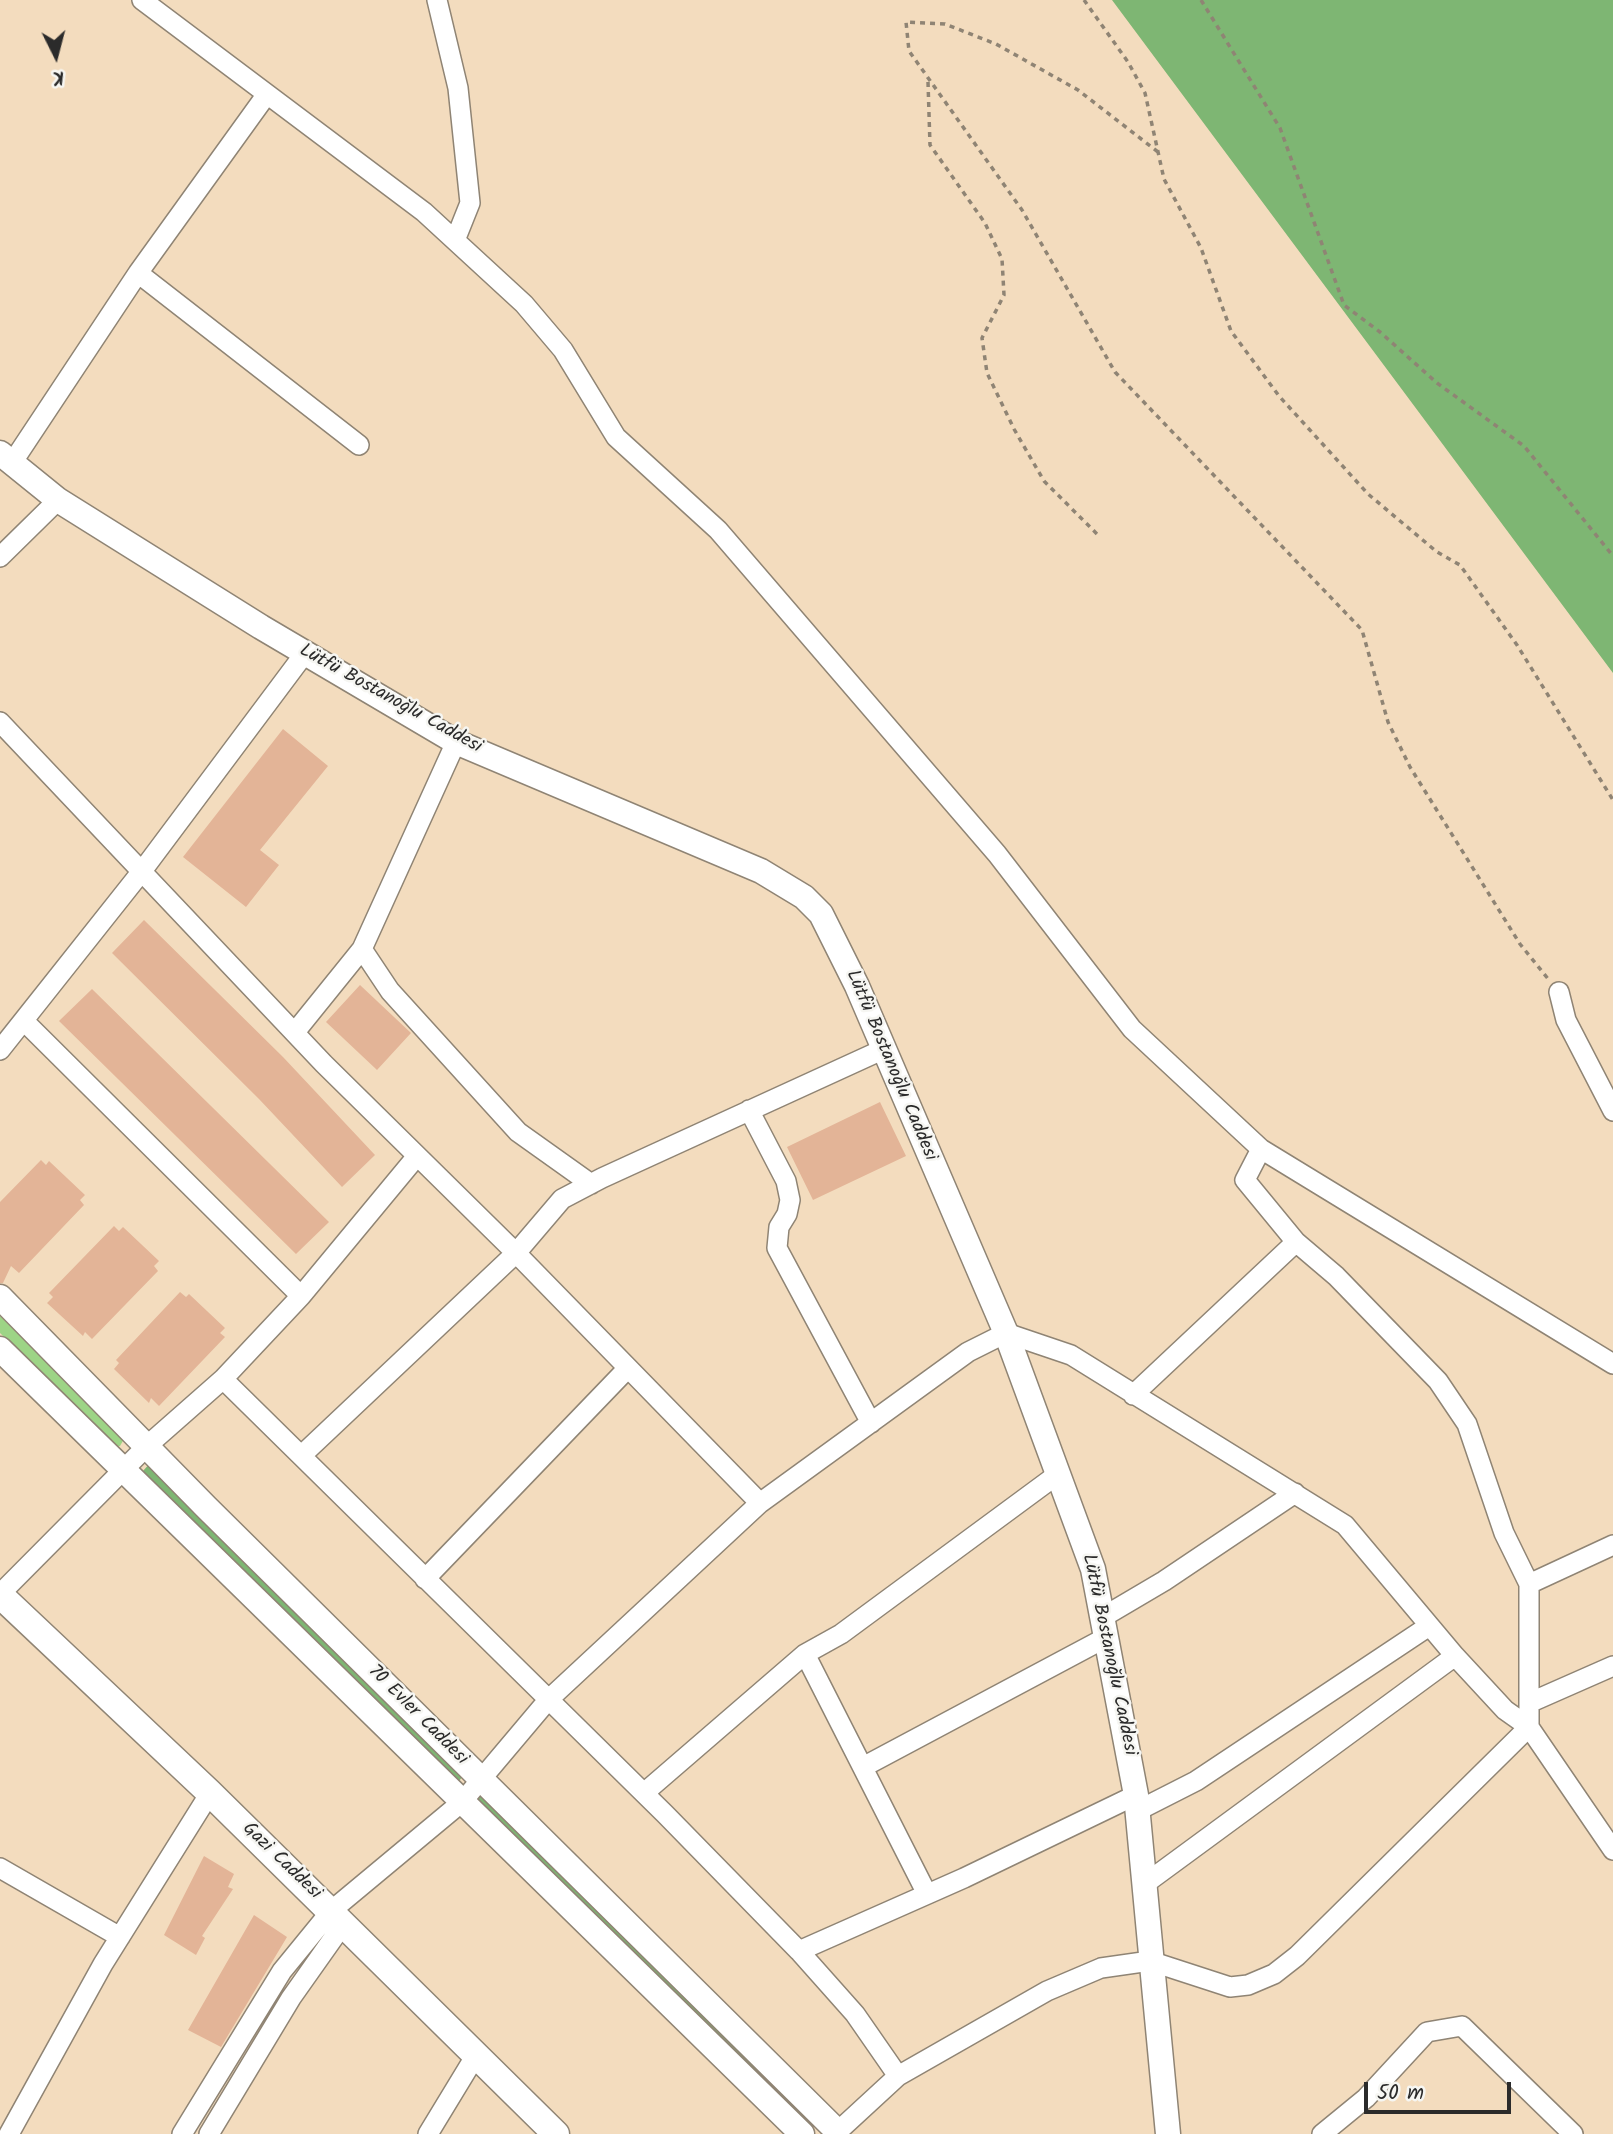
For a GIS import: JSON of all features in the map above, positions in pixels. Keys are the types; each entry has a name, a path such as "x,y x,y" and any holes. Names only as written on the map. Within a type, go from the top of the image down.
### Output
{"main road":[{"name":"Gazi Caddesi","path":"0,1595 210,1793 556,2134"}],"street":[{"path":"142,0 456,238 524,304 563,350 616,437 718,530 997,854 1132,1029 1261,1149 1613,1364"},
{"path":"438,0 458,88 470,203 456,238"},
{"path":"6,458 267,94"},
{"path":"138,273 359,445"},
{"name":"Lütfü Bostanoğlu Caddesi","path":"6,458 58,500 304,653 456,742 739,861 804,897 821,914 834,934 1006,1333 1093,1569 1136,1803 1146,1883 1150,1961 1168,2134"},
{"path":"0,557 58,500"},
{"path":"0,1051 142,872 304,653"},
{"path":"0,723 295,1032 760,1503"},
{"path":"295,1032 362,949 456,742"},
{"path":"362,949 390,991 518,1132 591,1184"},
{"path":"1559,992 1566,1020 1613,1111"},
{"path":"24,1021 301,1296"},
{"path":"302,1455 516,1253 562,1199 884,1049"},
{"path":"749,1110 786,1181 790,1200 787,1214 779,1227 777,1248 870,1423"},
{"path":"841,2131 898,2076 1047,1991 1101,1968 1150,1961 1230,1987 1248,1985 1274,1974 1297,1956 1529,1727 1529,1584 1504,1533 1467,1424 1438,1381 1336,1276 1296,1242 1245,1180 1261,1149"},
{"path":"0,1595 148,1445 223,1379 301,1296 417,1156"},
{"path":"1133,1395 1296,1242"},
{"name":"70 Evler Caddesi","path":"0,1297 206,1507 480,1779 841,2131"},
{"path":"182,2134 282,1971 462,1802 548,1700 760,1503 968,1352 1006,1333 1071,1355 1345,1525 1455,1656 1505,1710 1529,1727 1613,1850"},
{"name":"70 Evler Caddesi","path":"0,1349 802,2134"},
{"path":"425,1579 628,1368"},
{"path":"223,1379 644,1794 799,1951 855,2014 898,2076"},
{"path":"644,1794 805,1654 841,1634 1058,1474"},
{"path":"863,1767 1105,1627 1164,1581 1295,1493"},
{"path":"1529,1584 1613,1545"},
{"path":"799,1951 1136,1803 1196,1782 1429,1626"},
{"path":"805,1654 928,1894"},
{"path":"1146,1883 1455,1656"},
{"path":"1529,1703 1613,1666"},
{"path":"9,2134 120,1937 210,1793"},
{"path":"0,1868 120,1937"},
{"path":"209,2134 337,1917"},
{"path":"1322,2134 1366,2098 1427,2032 1462,2026 1573,2134"},
{"path":"428,2134 476,2055"}],"path":[{"path":"1084,0 1128,62 1145,93 1164,179 1200,248 1231,331 1279,396 1368,494 1437,552 1460,565 1517,645 1613,800"},
{"path":"1201,0 1280,128 1344,305 1380,332 1437,383 1524,446 1613,556"},
{"path":"1158,152 1078,90 996,44 945,24 906,22 909,51 1022,210 1115,372 1362,630 1388,722 1410,767 1520,944 1559,992"},
{"path":"928,80 930,145 985,223 1002,259 1004,295 982,338 987,373 1014,429 1044,481 1099,537"}],"green space":[{"path":"1112,0 1613,0 1613,673"},
{"path":"0,1316 125,1437 120,1446 116,1447 0,1333"},
{"path":"151,1462 465,1772 458,1783 143,1471"},
{"path":"483,1791 808,2111 799,2122 474,1802"}],"building":[{"path":"283,729 328,766 260,850 279,865 246,907 183,857"},
{"path":"144,920 283,1057 375,1155 342,1187 259,1099 112,953"},
{"path":"360,985 411,1033 377,1070 326,1022"},
{"path":"92,989 329,1222 296,1254 59,1021"},
{"path":"880,1102 906,1156 813,1200 787,1147"},
{"path":"41,1160 46,1165 49,1161 85,1195 80,1200 84,1205 19,1273 11,1266 3,1283 0,1283 0,1202"},
{"path":"114,1226 119,1231 123,1227 159,1261 154,1266 158,1271 92,1339 85,1332 83,1336 47,1303 53,1297 49,1293"},
{"path":"180,1292 186,1297 189,1294 225,1328 220,1333 225,1337 159,1406 151,1398 149,1403 114,1369 119,1363 116,1360"},
{"path":"204,1856 234,1874 228,1887 233,1889 202,1936 205,1938 196,1955 164,1935"},
{"path":"254,1915 287,1937 221,2047 188,2030"}]}
